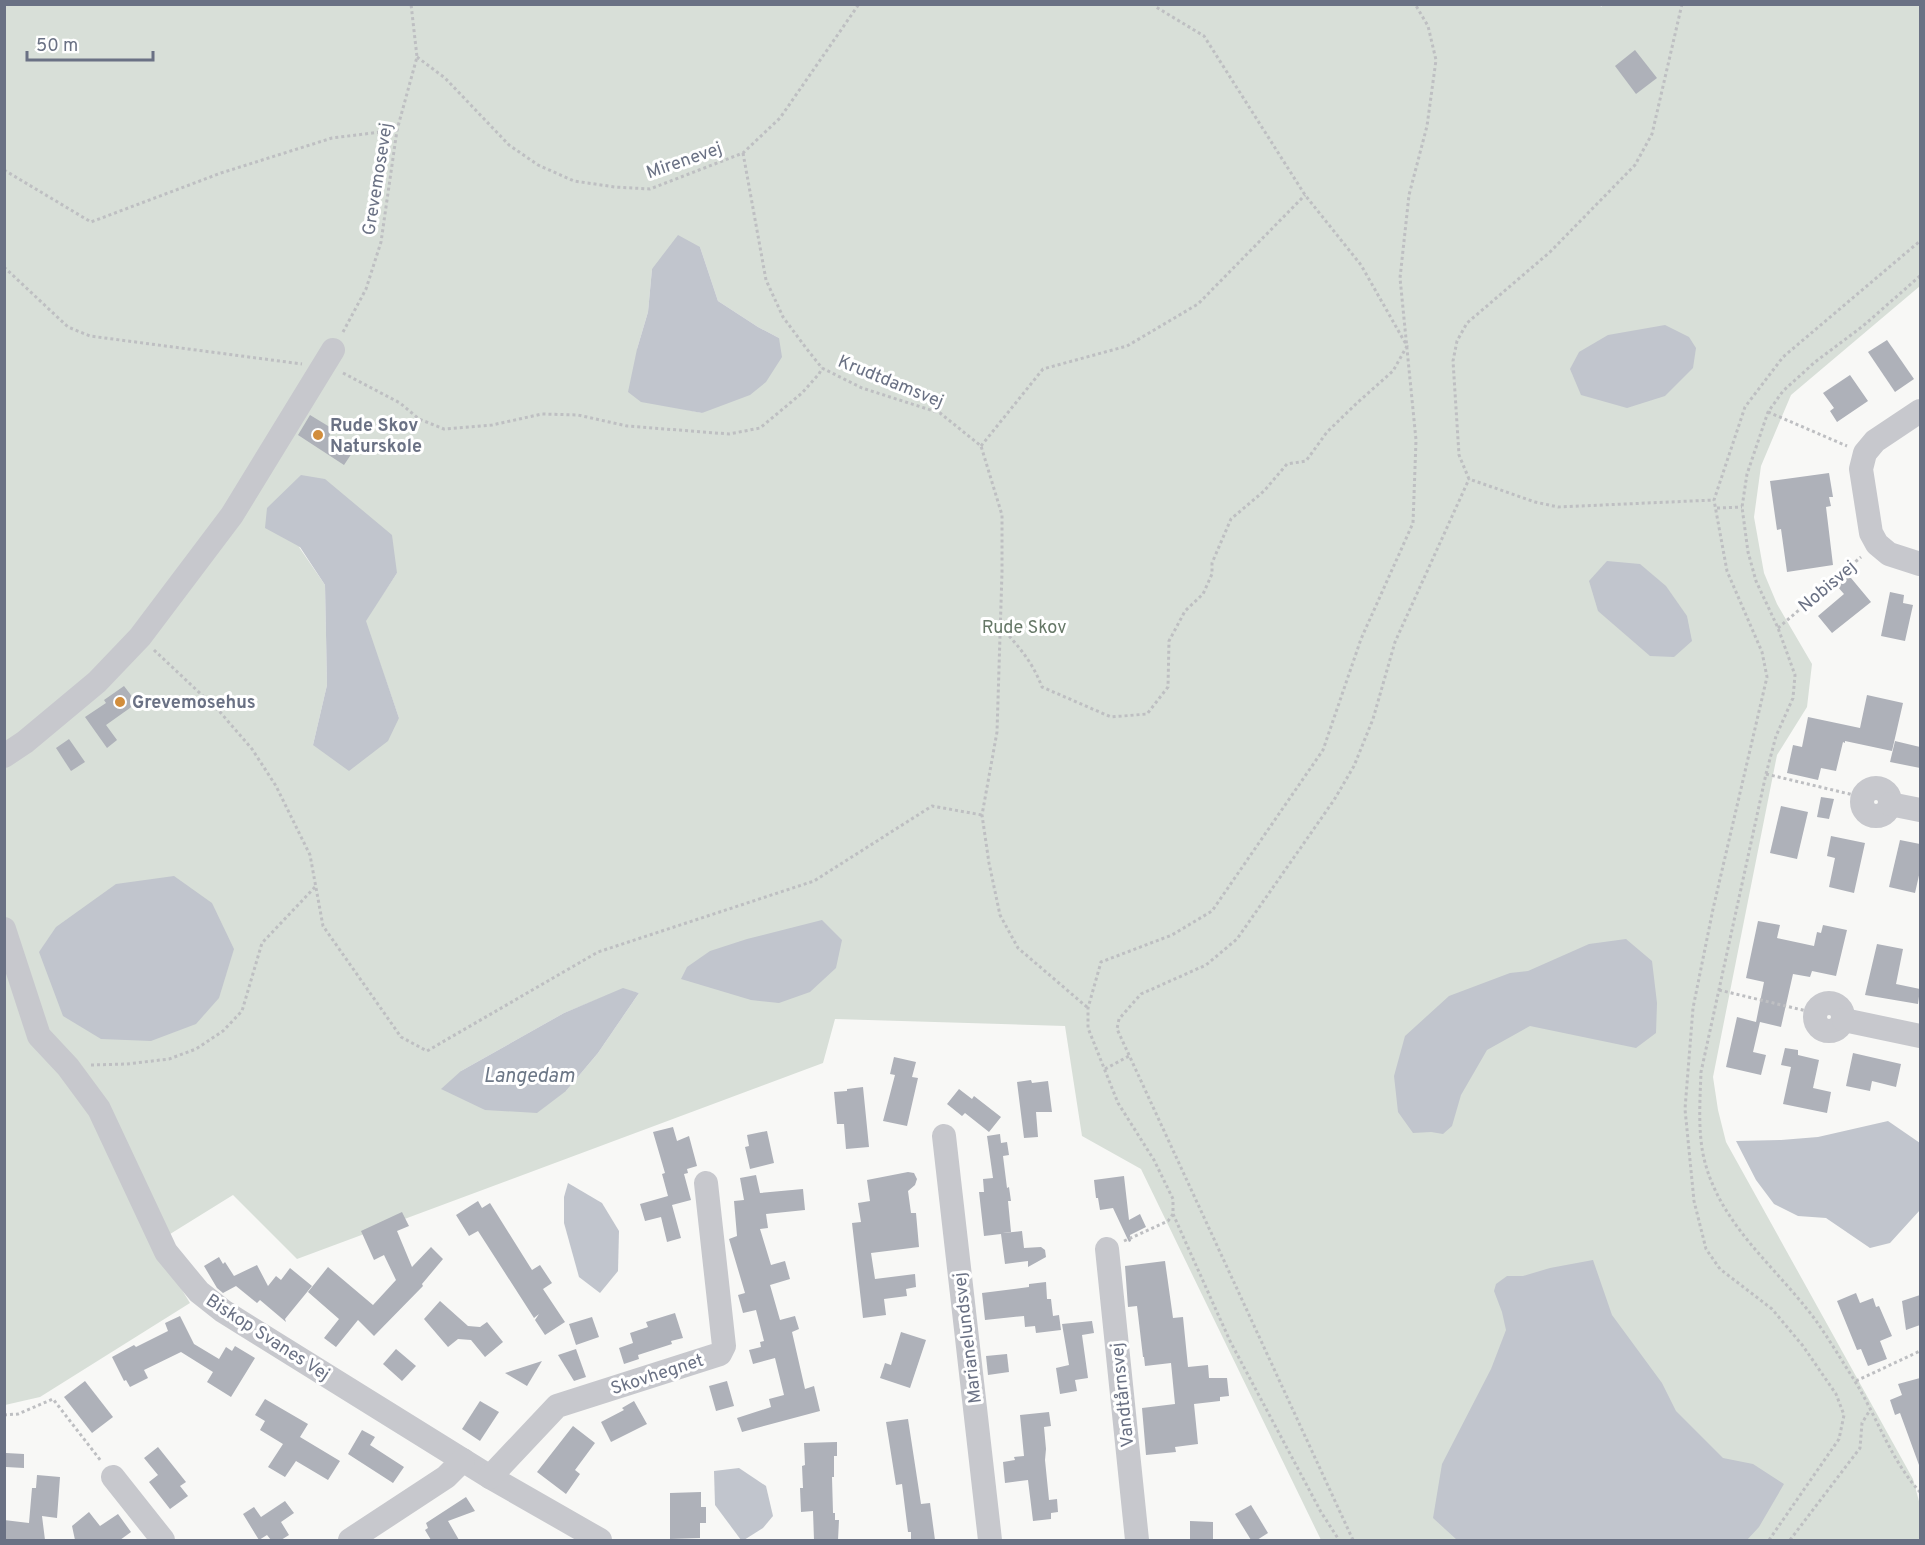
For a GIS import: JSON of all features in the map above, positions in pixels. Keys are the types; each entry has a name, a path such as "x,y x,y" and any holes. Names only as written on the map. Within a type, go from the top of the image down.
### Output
{"street":[{"path":"4,756 25,742 96,682 140,637 232,515 328,360"},
{"path":"1920,411 1875,441 1865,453 1861,469 1871,533 1877,544 1890,554 1920,564"},
{"path":"1862,797 1871,788 1879,788 1890,797 1890,804 1920,810"},
{"name":"Biskop Svanes Vej","path":"4,929 39,1035 68,1067 99,1109 166,1252 199,1292 224,1311 490,1477 600,1540"},
{"path":"1815,1013 1816,1024 1829,1032 1836,1031 1844,1020 1920,1036"},
{"name":"Marianelundsvej","path":"944,1136 990,1540"},
{"name":"Skovhegnet","path":"490,1477 557,1406 720,1354 724,1346 706,1183"},
{"name":"Vandtårnsvej","path":"1107,1249 1137,1540"},
{"path":"350,1540 446,1477 463,1460"},
{"path":"114,1477 163,1540"}],"path":[{"name":"Grevemosevej","path":"328,360 366,290 381,242 397,130 417,57 411,4"},
{"name":"Mirenevej","path":"417,57 445,78 509,145 538,165 574,181 650,189 743,153 780,118 859,4"},
{"path":"1339,1540 1321,1512 1230,1341 1173,1214 1173,1199 1154,1160 1118,1103 1088,1028 1088,1008 1101,962 1172,935 1212,911 1323,750 1361,639 1413,523 1416,440 1400,278 1409,195 1426,126 1436,60 1428,26 1415,4"},
{"path":"1353,1540 1117,1029 1119,1020 1141,994 1206,965 1237,939 1335,800 1354,766 1373,719 1395,642 1469,479 1459,455 1453,360 1457,341 1467,323 1550,252 1635,165 1652,134 1682,4"},
{"path":"1156,7 1204,36 1305,195 1362,265 1407,346"},
{"path":"4,170 91,222 221,173 332,138 397,130"},
{"name":"Krudtdamsvej","path":"743,153 766,280 783,317 822,368 862,388 940,413 981,446"},
{"path":"1088,1008 1018,948 1000,915 989,863 982,815 997,732 1002,515 981,446 1043,369 1127,346 1198,304 1305,195"},
{"path":"1769,1540 1839,1439 1844,1415 1836,1394 1803,1346 1772,1309 1720,1269 1706,1249 1694,1201 1684,1109 1693,1008 1713,909 1767,677 1762,652 1727,571 1714,500 1745,407 1783,357 1920,241"},
{"path":"4,267 68,327 90,336 328,360 400,403 419,419 444,429 492,425 542,414 578,415 627,426 729,434 760,428 802,393 822,368"},
{"path":"1920,276 1863,326 1815,362 1784,391 1768,412 1747,474 1742,507 1748,552 1756,581 1778,628 1795,675 1793,698 1776,736 1766,774 1701,1072 1700,1119 1703,1154 1723,1208 1775,1274 1813,1317 1856,1382 1896,1460 1920,1492"},
{"path":"1000,627 1026,654 1035,668 1042,687 1111,717 1147,714 1168,687 1169,641 1185,611 1203,594 1212,574 1212,562 1231,519 1264,491 1287,464 1306,461 1327,432 1393,371 1407,346"},
{"path":"1768,412 1865,453"},
{"path":"1469,479 1535,502 1558,507 1714,500"},
{"path":"1716,508 1742,507"},
{"name":"Nobisvej","path":"1778,628 1877,544"},
{"path":"140,637 220,712 252,749 276,786 310,855 323,926 401,1037 428,1051 598,952 814,881 932,806 982,815"},
{"path":"1766,774 1862,797"},
{"path":"68,1067 169,1059 196,1049 223,1031 242,1011 262,943 316,886"},
{"path":"1719,990 1815,1013"},
{"path":"1105,1070 1129,1056"},
{"path":"1107,1249 1168,1221 1173,1214"},
{"path":"1856,1382 1920,1351"},
{"path":"4,1415 18,1414 53,1399 114,1477"},
{"path":"1790,1540 1860,1448 1862,1423 1870,1410"}],"green space":[{"name":"Rude Skov","path":"1600,4 1601,7 1604,4 1920,5 1920,286 1791,395 1761,466 1754,517 1764,573 1777,604 1812,664 1807,707 1777,755 1713,1077 1726,1142 1913,1479 1920,1505 1920,1540 1321,1540 1141,1169 1082,1136 1065,1026 835,1019 823,1063 297,1259 233,1195 154,1244 190,1303 40,1397 5,1405 4,5","holes":["700,247 718,301 779,338 702,413 674,407 637,349 648,312 652,269","299,547 397,573 365,621 399,718 313,745 327,685 325,585","623,989 639,993 598,1053 566,1091 461,1071 564,1013"]}],"water":[{"path":"678,235 700,247 718,301 779,338 782,357 766,382 750,395 702,413 641,402 628,392 648,312 652,269"},
{"path":"1665,325 1689,337 1696,348 1693,368 1665,396 1627,408 1581,395 1570,369 1579,352 1608,335"},
{"path":"301,475 325,479 392,535 397,573 366,621 399,718 388,741 349,771 313,745 327,685 325,585 300,547 265,528 267,508"},
{"path":"1607,561 1640,564 1666,586 1687,616 1692,641 1674,657 1650,656 1598,611 1589,581"},
{"path":"174,876 212,903 234,949 219,998 196,1024 151,1041 101,1039 63,1016 39,952 56,927 116,884"},
{"path":"822,920 842,940 836,968 810,992 779,1003 751,1000 681,979 687,967 710,951"},
{"path":"1626,939 1652,961 1657,1003 1656,1033 1636,1048 1530,1026 1487,1050 1461,1095 1452,1126 1443,1134 1413,1133 1398,1112 1394,1076 1405,1036 1449,996 1510,973 1528,971 1589,944"},
{"name":"Langedam","path":"623,988 639,993 598,1053 566,1091 537,1113 485,1110 441,1089 461,1071 564,1013"},
{"path":"1888,1121 1920,1143 1920,1210 1890,1243 1870,1248 1826,1218 1798,1216 1774,1204 1756,1180 1736,1141 1818,1137"},
{"path":"568,1183 602,1203 619,1231 618,1271 600,1293 579,1277 564,1223 564,1197"},
{"path":"1593,1260 1612,1315 1662,1383 1676,1411 1723,1458 1753,1464 1784,1484 1759,1527 1747,1540 1457,1540 1433,1518 1442,1464 1491,1369 1506,1330 1494,1291 1496,1284 1507,1276 1523,1276"},
{"path":"739,1468 766,1486 773,1516 763,1528 744,1540 741,1540 715,1505 714,1471"}],"building":[{"path":"1635,50 1657,78 1636,94 1615,66"},
{"path":"1887,340 1914,379 1895,392 1868,352"},
{"path":"1850,375 1868,401 1837,422 1830,411 1834,408 1823,393"},
{"path":"310,415 333,429 328,438 352,453 344,465 298,435"},
{"path":"1829,473 1833,497 1829,497 1831,506 1826,507 1833,565 1787,572 1781,529 1777,530 1770,481"},
{"path":"1846,578 1851,578 1871,602 1832,633 1818,616 1844,594 1837,586"},
{"path":"1890,592 1904,595 1903,603 1913,605 1905,641 1881,636"},
{"path":"124,686 137,703 106,725 117,740 107,748 85,717 106,703 104,700"},
{"path":"1867,695 1903,703 1892,751 1845,741 1836,771 1821,768 1818,780 1787,773 1793,745 1802,747 1808,717 1860,728"},
{"path":"69,739 85,762 71,771 56,748"},
{"path":"1895,741 1920,747 1920,768 1890,762"},
{"path":"1821,797 1834,799 1829,819 1817,817"},
{"path":"1781,806 1808,812 1797,859 1770,853"},
{"path":"1831,836 1865,843 1854,893 1829,887 1835,858 1827,856"},
{"path":"1900,840 1920,844 1920,871 1915,893 1889,887"},
{"path":"1758,921 1780,925 1777,938 1814,946 1817,932 1821,933 1823,925 1847,930 1836,976 1812,971 1810,977 1793,974 1781,1027 1760,1022 1753,1052 1766,1055 1761,1075 1726,1067 1737,1017 1756,1022 1764,982 1746,978"},
{"path":"1877,944 1903,949 1896,984 1920,989 1918,1004 1865,995"},
{"path":"1785,1048 1798,1050 1798,1055 1819,1060 1813,1088 1831,1092 1827,1113 1783,1104 1791,1067 1781,1065"},
{"path":"1853,1053 1901,1064 1896,1087 1872,1081 1870,1091 1846,1086"},
{"path":"894,1057 916,1062 912,1077 918,1078 907,1126 883,1121 895,1075 890,1074"},
{"path":"1031,1080 1032,1083 1048,1081 1052,1112 1036,1112 1038,1137 1024,1138 1017,1082"},
{"path":"863,1087 869,1147 846,1149 844,1124 837,1124 834,1092"},
{"path":"959,1089 972,1099 974,1096 1001,1117 989,1132 965,1113 962,1116 947,1104"},
{"path":"673,1127 677,1141 689,1136 697,1166 687,1169 688,1173 684,1174 691,1200 672,1205 681,1238 667,1242 661,1217 645,1221 640,1204 668,1196 662,1174 665,1173 653,1132"},
{"path":"767,1131 774,1163 750,1169 745,1147 749,1146 747,1135"},
{"path":"1000,1134 1001,1143 1007,1142 1009,1155 1003,1156 1011,1201 1008,1201 1011,1232 1003,1233 1022,1231 1024,1248 1041,1247 1045,1250 1046,1257 1028,1267 1028,1261 1005,1264 1001,1234 984,1236 979,1192 984,1192 983,1179 993,1178 987,1136"},
{"path":"908,1172 914,1173 917,1179 915,1185 908,1191 911,1213 916,1213 919,1247 871,1253 875,1279 915,1274 916,1287 906,1289 907,1296 884,1299 886,1315 863,1318 852,1223 861,1222 858,1203 870,1201 867,1180"},
{"path":"756,1175 760,1193 803,1189 805,1210 766,1214 768,1228 760,1229 771,1265 785,1261 790,1279 770,1285 780,1320 795,1316 799,1329 792,1332 805,1389 814,1386 820,1411 742,1432 737,1418 771,1407 769,1399 784,1395 775,1358 753,1364 749,1350 761,1347 760,1342 764,1341 756,1310 743,1313 738,1295 745,1293 729,1239 737,1236 734,1201 744,1200 740,1178"},
{"path":"1124,1176 1129,1220 1140,1214 1146,1227 1130,1235 1131,1241 1129,1242 1113,1208 1100,1210 1094,1180"},
{"path":"478,1201 482,1208 490,1203 532,1270 540,1265 552,1283 543,1289 565,1322 545,1335 535,1320 539,1314 534,1318 478,1231 469,1236 456,1215"},
{"path":"402,1212 409,1226 397,1231 412,1267 431,1247 443,1259 422,1284 423,1286 374,1336 358,1320 336,1347 324,1338 339,1319 308,1292 328,1267 373,1305 396,1280 384,1255 374,1260 361,1231"},
{"path":"219,1257 234,1276 257,1265 268,1286 276,1276 281,1280 290,1268 312,1286 285,1319 286,1322 260,1300 257,1303 236,1286 223,1293 217,1288 204,1266"},
{"path":"1165,1261 1173,1318 1183,1317 1188,1367 1208,1365 1209,1378 1227,1378 1229,1396 1220,1397 1220,1401 1194,1404 1198,1444 1175,1447 1176,1452 1146,1455 1142,1408 1175,1404 1171,1363 1145,1366 1137,1306 1128,1307 1125,1266"},
{"path":"1046,1282 1047,1299 1051,1299 1053,1316 1059,1315 1061,1330 1036,1333 1035,1326 1025,1327 1024,1316 985,1320 982,1293 1029,1287 1029,1284"},
{"path":"1856,1293 1860,1303 1873,1298 1892,1336 1880,1341 1887,1359 1868,1366 1861,1349 1857,1350 1837,1301"},
{"path":"1920,1295 1920,1325 1906,1330 1902,1301"},
{"path":"440,1301 468,1326 480,1327 487,1322 503,1342 485,1357 471,1340 458,1339 448,1347 424,1319"},
{"path":"675,1313 683,1338 638,1355 639,1359 624,1364 619,1348 633,1343 630,1333 648,1327 646,1322"},
{"path":"180,1316 194,1344 219,1359 226,1347 232,1351 235,1346 255,1358 231,1397 207,1382 213,1372 181,1352 144,1370 148,1378 130,1387 126,1380 124,1381 112,1357 168,1331 165,1323"},
{"path":"592,1317 599,1337 576,1345 569,1324"},
{"path":"1092,1321 1094,1333 1082,1335 1088,1378 1075,1380 1077,1391 1060,1394 1056,1368 1069,1365 1062,1324"},
{"path":"901,1332 926,1340 910,1388 880,1378 885,1363 891,1365"},
{"path":"396,1349 416,1366 402,1381 383,1364"},
{"path":"576,1349 586,1377 574,1381 558,1355"},
{"path":"1007,1354 1009,1372 988,1375 986,1356"},
{"path":"542,1361 527,1386 505,1373"},
{"path":"1920,1378 1919,1465 1900,1413 1895,1415 1890,1400 1902,1395 1898,1384"},
{"path":"85,1381 113,1417 92,1433 64,1397"},
{"path":"727,1381 734,1406 716,1411 709,1386"},
{"path":"265,1399 308,1424 300,1437 340,1461 328,1480 296,1461 285,1477 268,1467 283,1444 260,1430 265,1421 255,1415"},
{"path":"480,1401 499,1412 480,1441 462,1429"},
{"path":"634,1401 647,1424 611,1442 601,1422 624,1410 622,1408"},
{"path":"1049,1412 1051,1426 1044,1427 1045,1460 1049,1500 1057,1499 1058,1512 1051,1513 1051,1519 1033,1521 1028,1480 1005,1483 1003,1462 1024,1456 1020,1415"},
{"path":"908,1419 921,1504 930,1503 935,1540 911,1540 902,1484 896,1485 886,1422"},
{"path":"573,1426 595,1443 575,1470 580,1474 566,1494 537,1472"},
{"path":"362,1430 375,1437 370,1445 404,1467 393,1483 348,1454"},
{"path":"837,1442 834,1477 832,1477 833,1513 835,1513 835,1520 839,1520 838,1540 814,1540 813,1511 801,1512 800,1488 803,1488 804,1443"},
{"path":"158,1447 186,1482 180,1486 188,1496 170,1509 149,1482 158,1475 144,1458"},
{"path":"6,1453 24,1454 24,1468 6,1467"},
{"path":"37,1475 60,1477 57,1518 42,1516 45,1540 4,1540 4,1520 29,1523 32,1488 36,1488"},
{"path":"701,1492 701,1507 706,1507 706,1523 700,1523 700,1538 670,1539 670,1493"},
{"path":"466,1497 475,1511 448,1521 459,1540 431,1540 425,1530 428,1528 426,1523"},
{"path":"285,1501 294,1513 281,1522 289,1535 281,1540 271,1540 267,1535 259,1540 243,1514 254,1507 261,1517"},
{"path":"1251,1505 1268,1533 1257,1540 1251,1540 1235,1514"},
{"path":"89,1512 100,1526 118,1514 131,1532 120,1540 75,1540 72,1526"},
{"path":"1190,1521 1213,1522 1213,1540 1190,1540"}],"place":[{"name":"Rude Skov Naturskole","path":"318,435"},
{"name":"Grevemosehus","path":"120,702"}]}
